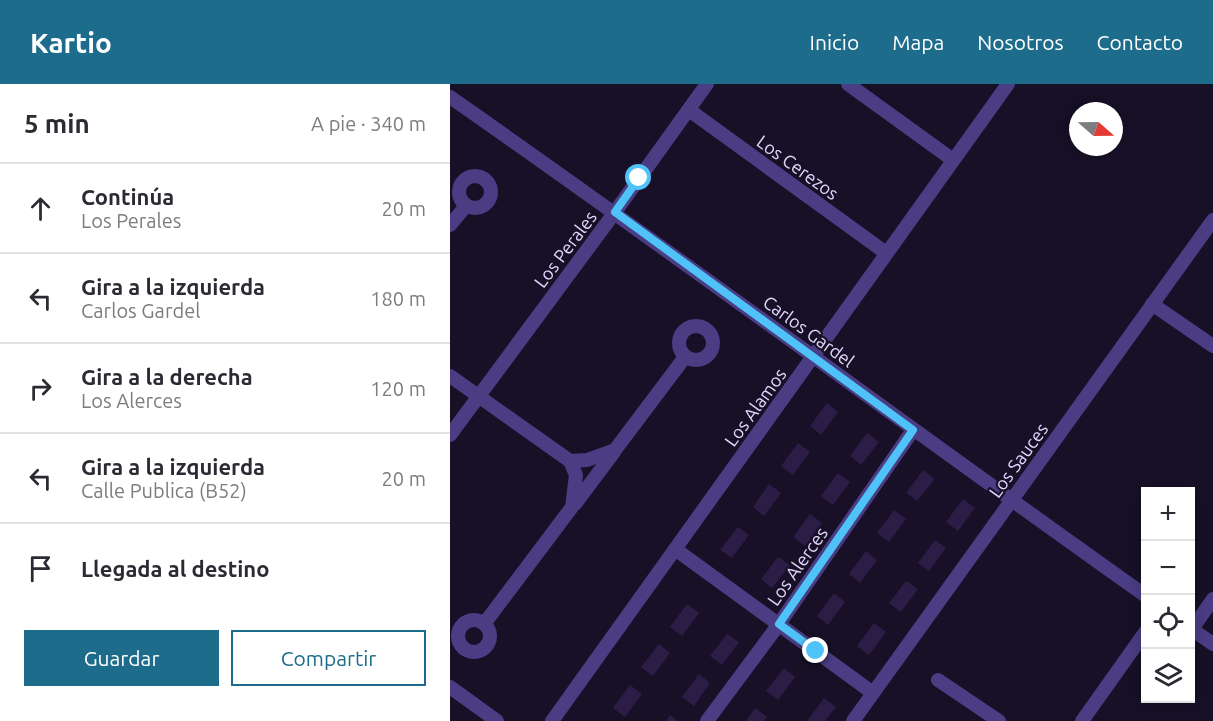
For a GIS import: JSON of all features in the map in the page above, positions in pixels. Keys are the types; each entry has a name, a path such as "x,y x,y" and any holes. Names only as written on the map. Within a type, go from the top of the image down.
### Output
{"street":[{"name":"Los Perales","path":"450,435 707,84"},
{"path":"848,84 953,160"},
{"name":"Los Alamos","path":"552,721 1008,84"},
{"name":"Carlos Gardel","path":"450,97 615,212 1011,501 1145,595"},
{"name":"Los Cerezos","path":"689,110 886,253"},
{"path":"450,225 466,206"},
{"name":"Los Sauces","path":"853,721 1213,220"},
{"path":"1152,304 1213,346"},
{"path":"484,624 685,357"},
{"path":"450,376 570,461 576,475 572,507"},
{"name":"Los Alerces","path":"707,721 779,624 913,430"},
{"path":"570,461 586,460 615,450"},
{"path":"675,549 873,693"},
{"path":"1195,624 1213,599"},
{"path":"1195,632 1213,644"},
{"path":"1082,721 1141,638"},
{"path":"938,680 999,721"},
{"path":"450,687 497,721"}],"building":[{"path":"827,403 838,412 821,435 810,426"},
{"path":"867,433 879,442 861,465 850,456"},
{"path":"798,443 810,452 793,475 781,466"},
{"path":"923,470 935,479 917,501 906,493"},
{"path":"838,473 850,482 833,505 821,496"},
{"path":"769,484 781,493 764,516 753,507"},
{"path":"963,499 975,508 958,531 946,522"},
{"path":"894,510 906,519 889,542 877,533"},
{"path":"810,514 822,523 805,546 793,537"},
{"path":"738,527 749,535 732,558 720,550"},
{"path":"935,540 946,548 929,571 918,563"},
{"path":"866,551 877,560 860,583 849,574"},
{"path":"778,557 790,565 772,588 761,579"},
{"path":"906,581 918,589 901,612 889,603"},
{"path":"834,593 845,602 828,625 817,616"},
{"path":"687,604 699,613 682,636 670,627"},
{"path":"874,623 886,632 869,655 857,646"},
{"path":"727,634 739,642 722,665 710,656"},
{"path":"659,644 670,653 653,676 641,667"},
{"path":"784,668 795,677 778,700 766,691"},
{"path":"699,674 710,683 694,706 682,697"},
{"path":"630,685 642,694 625,717 613,708"},
{"path":"824,698 836,707 825,721 807,721"},
{"path":"755,708 767,717 764,721 746,721"},
{"path":"670,715 678,721 666,721"}],"route":[{"path":"639,178 615,212 913,430 779,624 816,651"}]}
